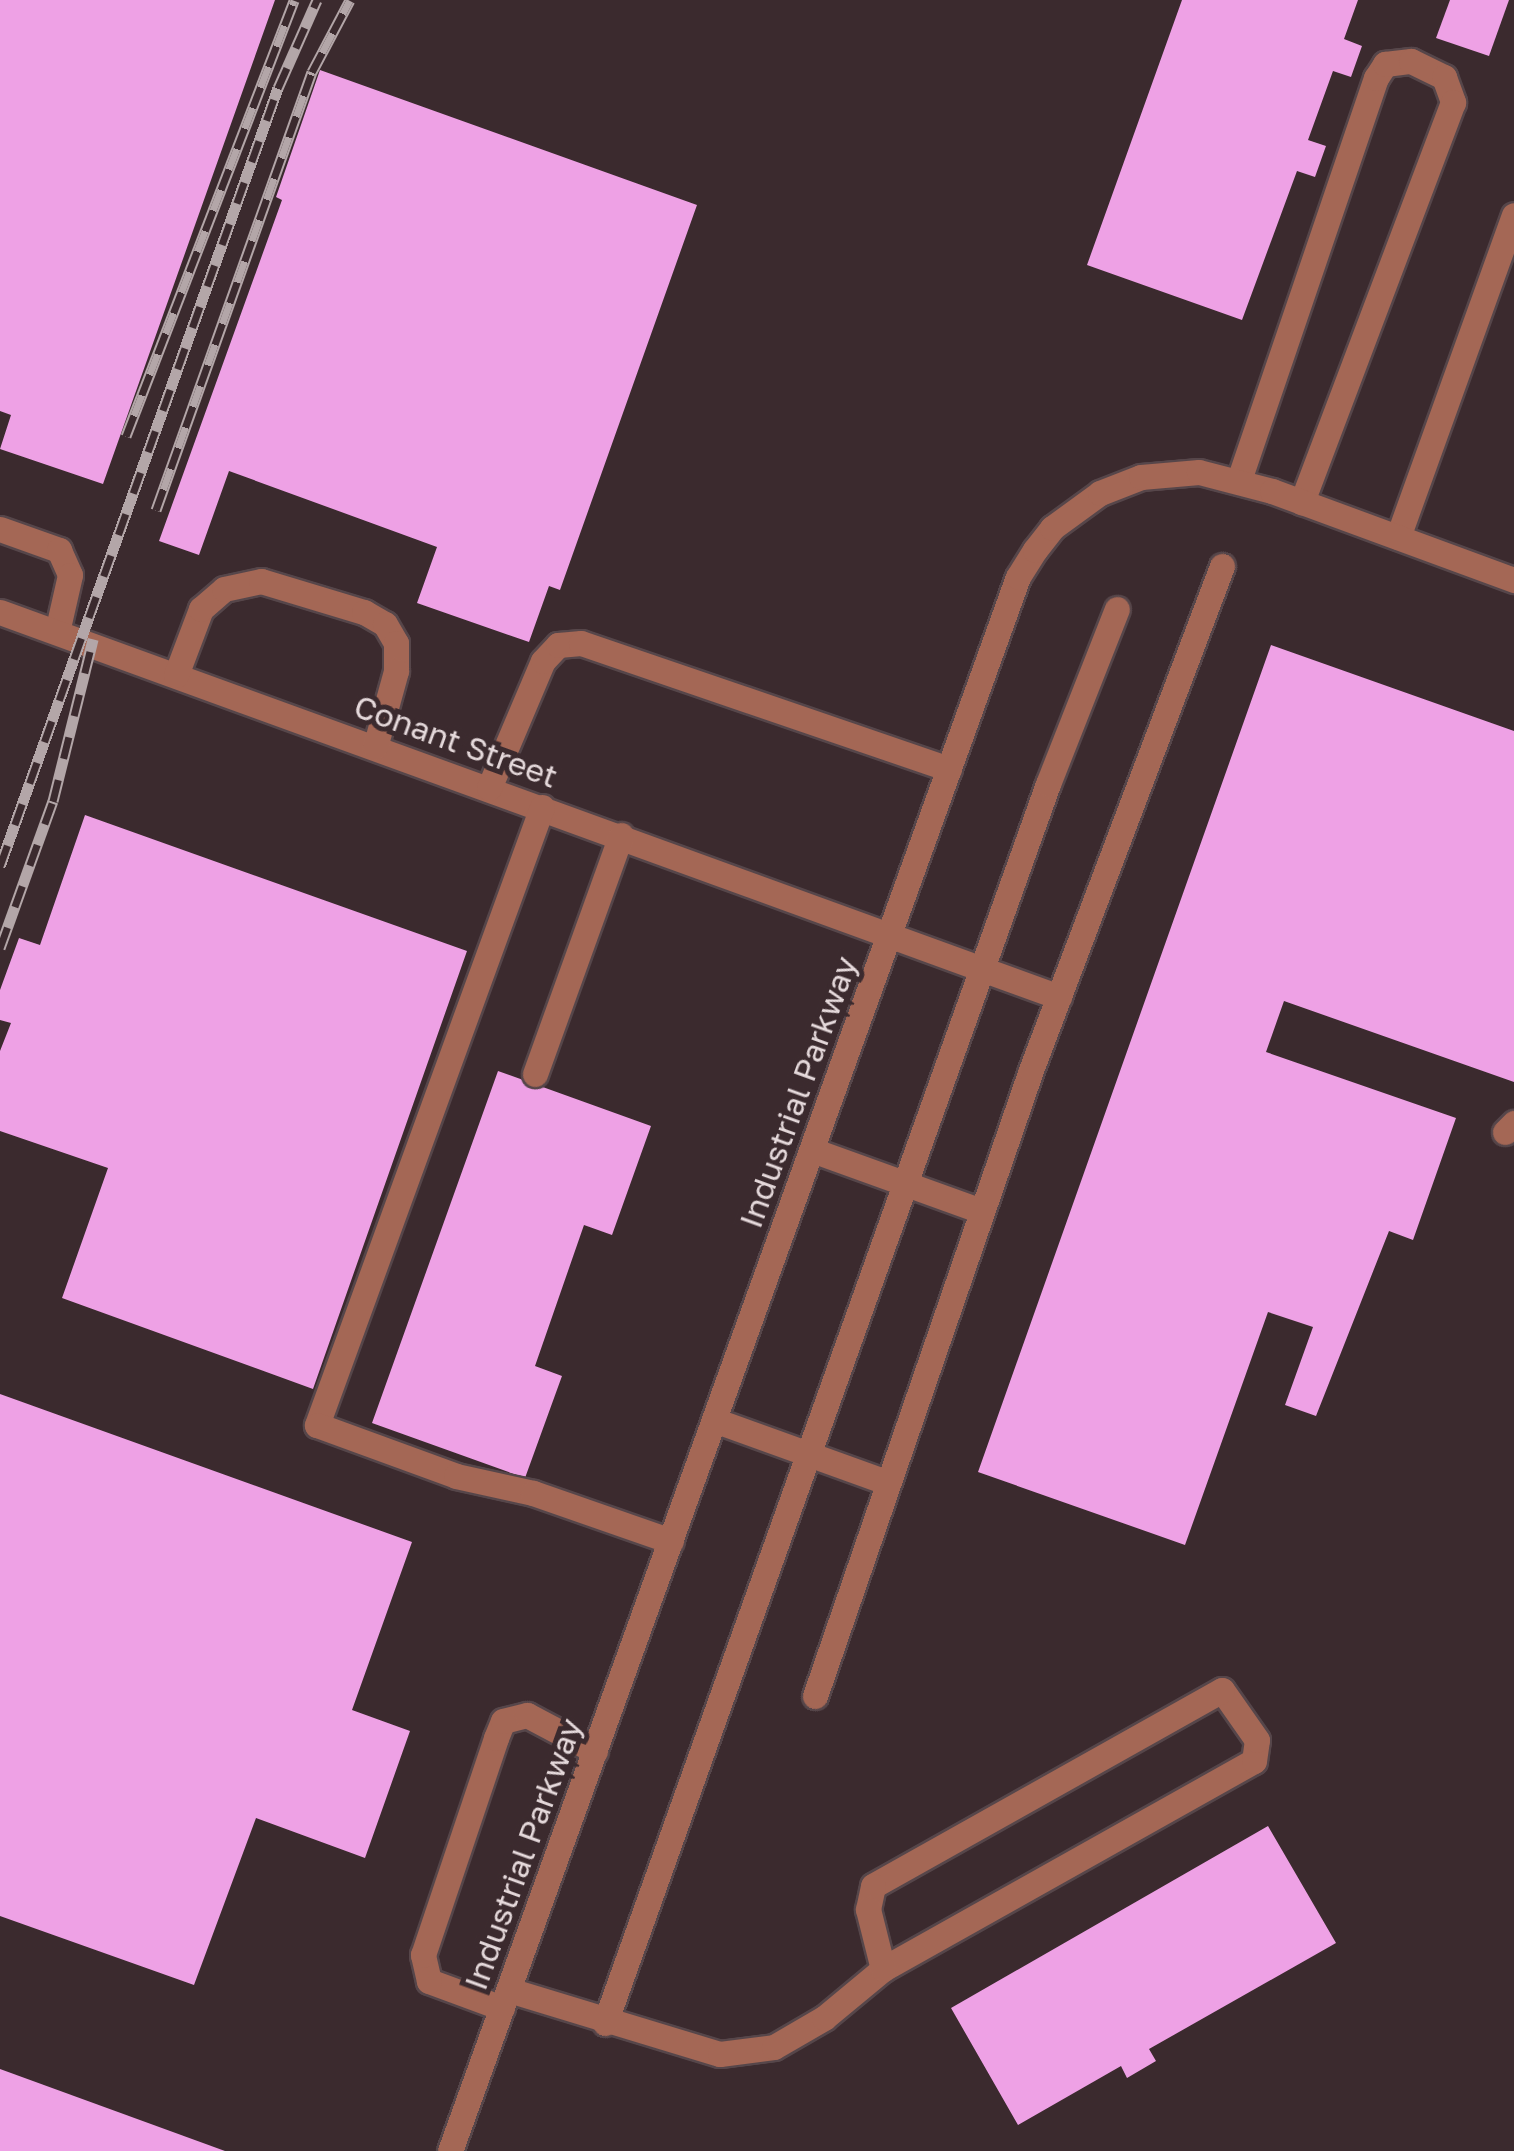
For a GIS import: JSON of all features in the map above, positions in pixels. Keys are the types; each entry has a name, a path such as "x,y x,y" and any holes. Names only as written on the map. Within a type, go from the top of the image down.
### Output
{"street":[{"path":"1238,480 1376,78 1385,64 1410,61 1444,77 1453,102 1302,502"},
{"path":"1398,537 1514,215"},
{"name":"Industrial Parkway","path":"450,2151 1018,577 1052,528 1100,493 1141,477 1199,472 1238,480 1514,580"},
{"path":"0,528 59,550 70,574 57,632"},
{"path":"815,1696 981,1211 1222,566"},
{"path":"176,675 201,609 224,589 261,581 364,612 385,624 396,643 396,671 375,747"},
{"path":"605,2023 983,970 1117,610"},
{"name":"Conant Street","path":"0,612 891,932 1059,997"},
{"path":"489,788 543,661 558,645 580,643 949,769"},
{"path":"542,807 317,1425 456,1476 533,1492 671,1540"},
{"path":"535,1074 621,835"},
{"path":"812,1150 981,1211"},
{"path":"714,1420 886,1482"},
{"path":"595,1751 527,1715 503,1721 423,1956 429,1982 438,1988 505,1999 720,2054 774,2048 824,2018 884,1969 1254,1761 1257,1740 1222,1690 873,1886 868,1909 884,1969"}],"building":[{"path":"0,0 275,0 103,484 0,449 11,415 0,411"},
{"path":"1182,0 1358,0 1344,39 1362,46 1351,77 1333,71 1308,140 1326,146 1315,177 1297,171 1242,320 1087,265"},
{"path":"1450,0 1509,0 1489,56 1436,38"},
{"path":"320,70 697,205 560,590 549,586 529,642 417,603 437,547 229,471 199,555 159,541 282,200 276,197"},
{"path":"1271,645 1514,731 1514,1082 1284,1001 1266,1052 1456,1118 1413,1240 1389,1231 1316,1416 1285,1405 1313,1327 1268,1312 1185,1545 978,1472"},
{"path":"85,815 467,951 313,1389 62,1298 108,1168 0,1131 0,1051 11,1023 0,1020 0,990 19,938 40,945"},
{"path":"498,1071 651,1126 612,1235 584,1225 535,1366 562,1376 525,1478 372,1423"},
{"path":"0,1394 412,1542 352,1710 410,1731 365,1858 256,1818 194,1985 0,1916"},
{"path":"1268,1826 1336,1943 1149,2049 1156,2061 1127,2078 1121,2066 1018,2125 951,2008"},
{"path":"0,2069 225,2151 0,2151"}],"railway":[{"path":"126,436 294,0"},
{"path":"0,866 278,88 317,0"},
{"path":"156,510 312,72 350,0"},
{"path":"0,948 53,801 93,639"}]}
